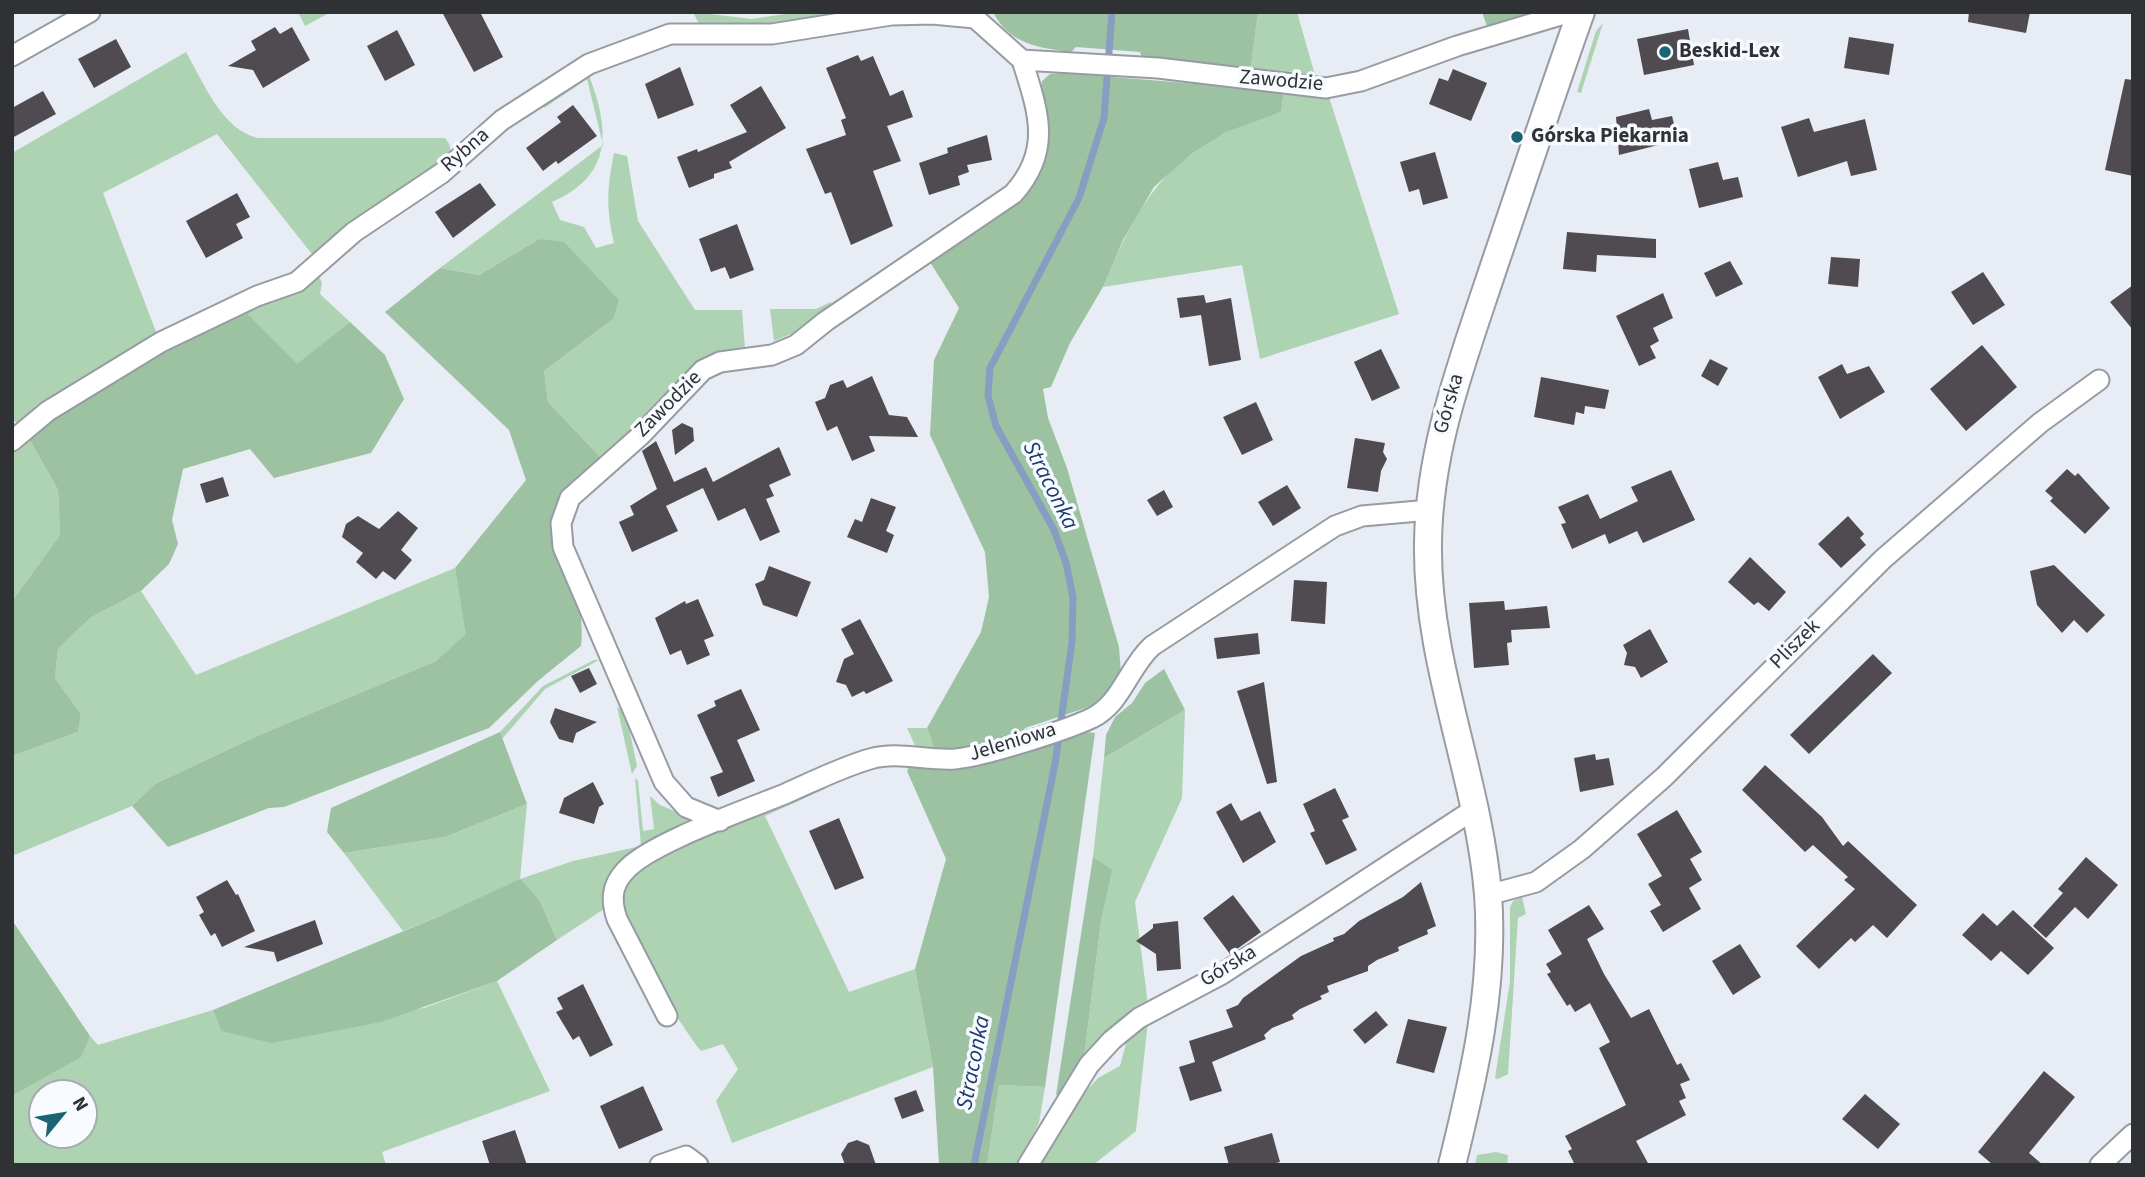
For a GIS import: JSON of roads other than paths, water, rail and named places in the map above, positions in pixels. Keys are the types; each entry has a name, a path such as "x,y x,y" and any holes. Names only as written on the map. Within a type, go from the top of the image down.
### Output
{"street":[{"path":"12,56 90,12"},
{"name":"Zawodzie","path":"720,821 686,807 664,782 566,554 561,535 565,511 582,485 640,436 703,370 720,362 772,355 796,345 826,321 1013,194 1034,168 1038,148 1038,124 1022,60 1158,68 1307,87 1341,86 1457,46 1572,12"},
{"name":"Górska","path":"1452,1165 1486,1008 1488,895 1434,626 1428,569 1430,510 1438,446 1455,381 1581,12"},
{"name":"Rybna","path":"12,441 48,411 161,342 257,296 297,282 354,232 442,173 502,120 589,64 670,34 772,34 891,15 975,15"},
{"path":"975,15 1022,60"},
{"name":"Pliszek","path":"1488,895 1536,882 1582,849 1664,777 1883,559 2040,423 2099,380"},
{"name":"Jeleniowa","path":"667,1016 617,919 612,903 613,890 626,869 646,854 870,759 957,759 1090,719 1118,696 1131,670 1152,646 1335,526 1362,516 1430,510"},
{"name":"Górska","path":"1028,1165 1088,1065 1112,1040 1139,1018 1222,974 1473,810"},
{"path":"2100,1165 2133,1134"},
{"path":"660,1165 686,1156 698,1165"}],"waterway":[{"name":"Straconka","path":"974,1165 1055,764 1072,642 1073,597 1066,563 1054,530 996,426 988,396 990,368 1079,198 1104,118 1112,12"}],"place":[{"name":"Beskid-Lex","path":"1665,52"},
{"name":"Górska Piekarnia","path":"1517,137"}]}
